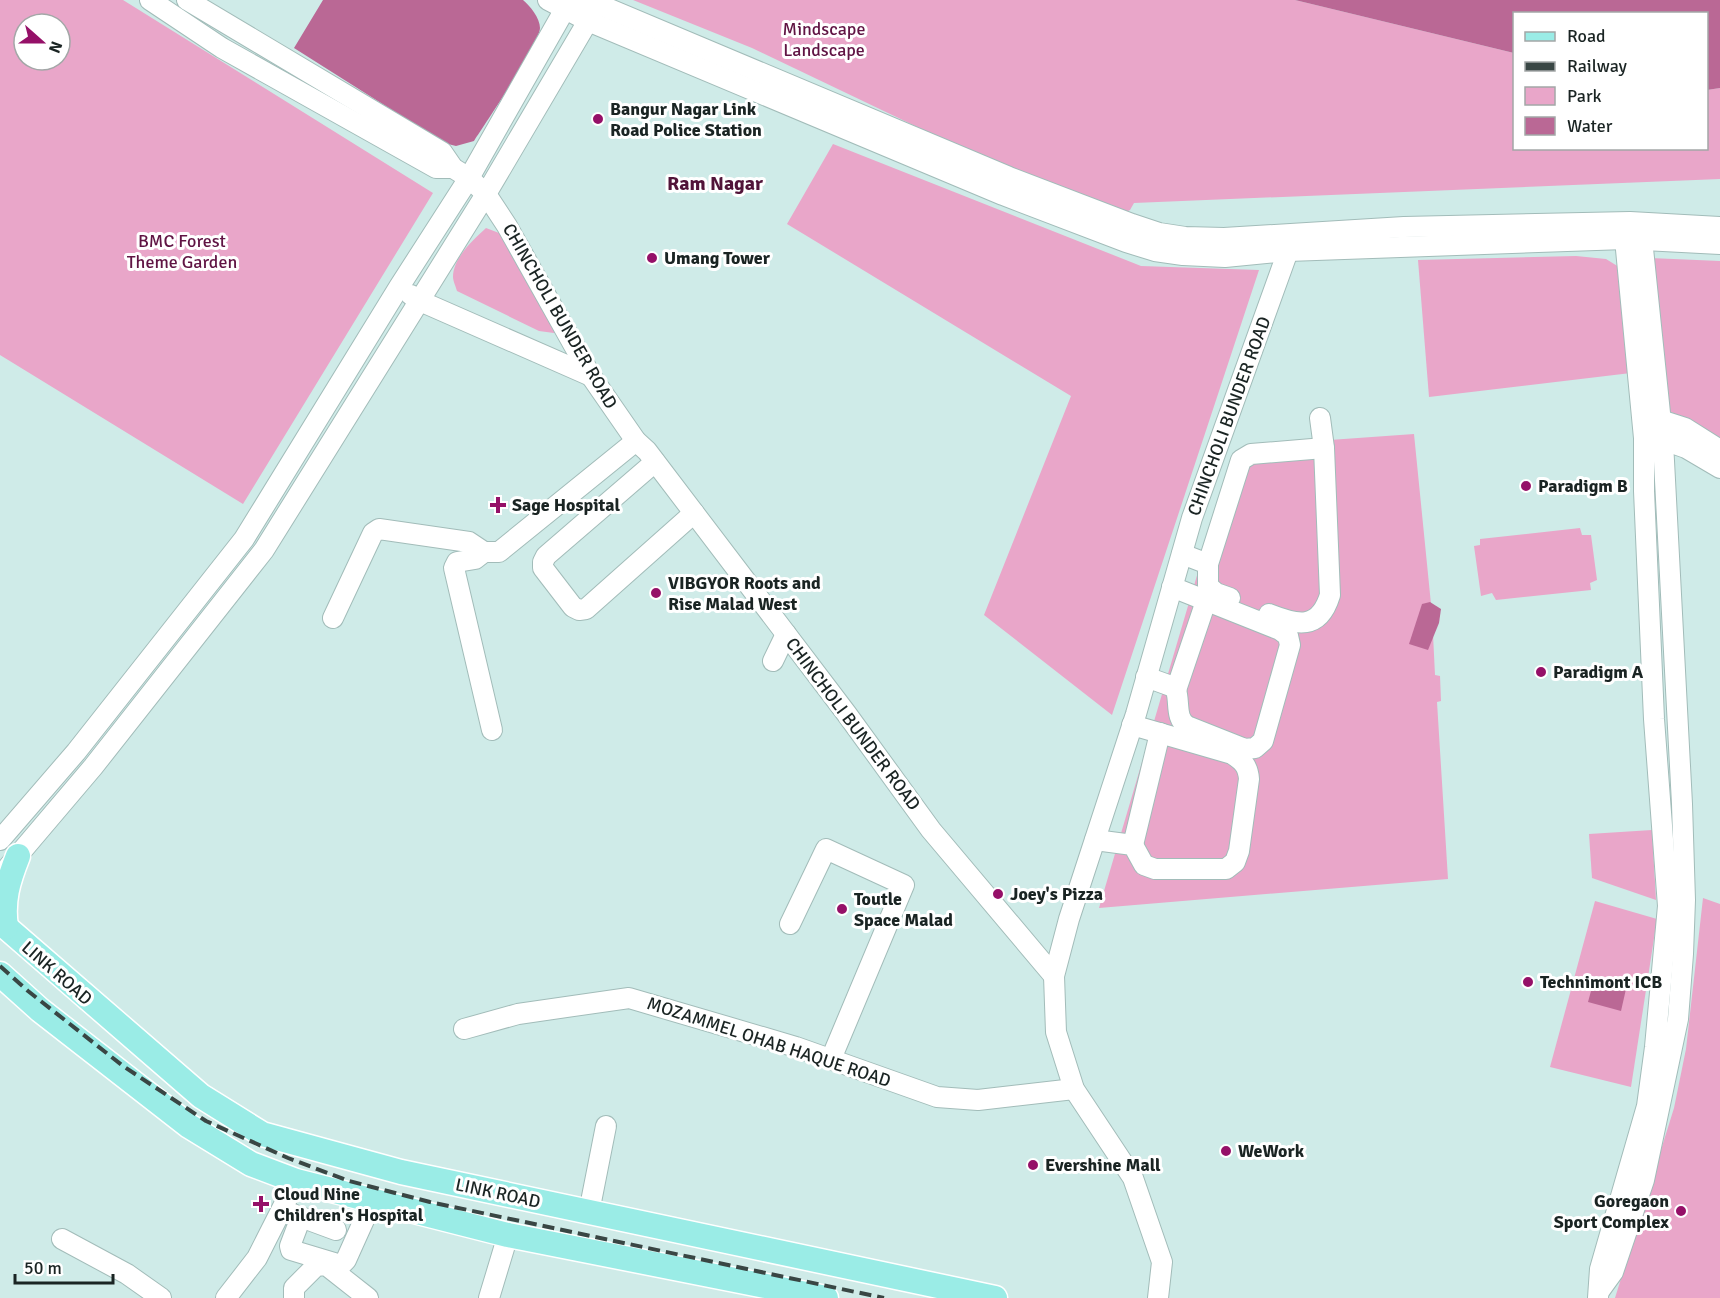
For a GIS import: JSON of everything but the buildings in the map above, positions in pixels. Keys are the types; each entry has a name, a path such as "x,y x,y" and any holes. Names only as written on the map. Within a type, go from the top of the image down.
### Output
{"main road":[{"path":"3,925 4,897 8,882 6,846"},
{"name":"LINK ROAD","path":"3,925 201,1096 262,1134 401,1172 995,1298"},
{"name":"LINK ROAD","path":"1,976 40,1010 189,1126 250,1164 296,1181 508,1235 682,1269 757,1291 815,1297"},
{"path":"682,1269 693,1234"}],"street":[{"path":"150,0 222,48 436,168 461,173"},
{"path":"187,0 442,152 461,173"},
{"path":"556,5 588,0 998,173 1159,233 1185,237 1289,243"},
{"path":"6,846 93,767 264,550 486,194 588,21 588,0"},
{"path":"0,876 6,846 76,752 244,539 399,286 556,5"},
{"path":"556,5 588,21 1002,195 1155,251 1225,257 1289,243 1404,227 1632,233 1720,227"},
{"name":"CHINCHOLI BUNDER ROAD","path":"461,173 486,194 507,226 591,376 636,441 655,462 786,634 931,830 1054,976"},
{"path":"1632,233 1720,244"},
{"path":"1599,1294 1613,1272 1644,1180 1678,1019 1685,900 1682,815 1654,440 1632,233"},
{"name":"CHINCHOLI BUNDER ROAD","path":"1158,1298 1162,1262 1133,1178 1074,1089 1056,1032 1054,976 1069,919 1132,725 1182,554 1220,437 1289,243"},
{"path":"399,286 420,301 591,376"},
{"path":"1652,417 1685,428 1720,450"},
{"path":"1320,418 1324,448 1330,595 1326,608 1318,616 1305,622 1292,623 1216,593 1208,586 1208,564 1241,460 1251,454 1324,448"},
{"path":"1654,440 1686,448 1720,468"},
{"path":"1599,1294 1600,1269 1647,1106 1668,906 1654,719 1644,491 1654,440"},
{"path":"333,618 373,533 379,529 469,542 484,552 499,552 636,441"},
{"path":"655,462 546,556 543,568 573,607 579,610 586,609 694,513"},
{"path":"484,552 475,559 457,562 454,568 492,730"},
{"path":"1182,554 1208,564"},
{"path":"1172,587 1280,630 1288,636 1290,645 1263,741 1255,748 1245,749 1187,726 1179,717 1176,690 1206,601"},
{"path":"773,661 786,634"},
{"path":"1146,677 1176,690"},
{"path":"1132,725 1160,733 1232,754 1248,768 1249,779 1239,851 1235,862 1226,869 1155,869 1144,866 1133,845 1160,733"},
{"path":"1663,818 1682,815"},
{"path":"1095,840 1133,845"},
{"path":"790,924 825,849 904,885 831,1059"},
{"name":"MOZAMMEL OHAB HAQUE ROAD","path":"464,1029 518,1014 629,998 796,1047 937,1097 978,1100 1074,1089"},
{"path":"588,1212 606,1126"},
{"path":"226,1298 257,1258 296,1181"},
{"path":"301,1217 290,1246 291,1250 342,1265 373,1200"},
{"path":"282,1209 336,1230"},
{"path":"489,1298 508,1235"},
{"path":"62,1239 127,1274 160,1298"},
{"path":"294,1298 294,1288 316,1266 326,1265 368,1298"}],"green space":[{"name":"BMC Forest Theme Garden","path":"0,0 123,0 433,193 243,504 0,355"},
{"name":"Mindscape Landscape","path":"633,0 1295,0 1513,53 1513,150 1708,150 1708,90 1720,88 1720,179 1134,203 1130,210 1122,214 934,135 752,48"},
{"path":"833,144 1141,266 1259,270 1112,715 984,615 1071,396 787,224"},
{"path":"486,228 499,233 555,322 554,333 539,331 457,291 453,277 456,263 475,238"},
{"path":"1576,256 1606,259 1619,267 1631,373 1429,397 1418,260"},
{"path":"1650,258 1720,261 1720,441 1668,410"},
{"path":"1414,434 1432,614 1435,675 1440,676 1441,701 1437,702 1448,879 1099,908 1231,460 1246,446"},
{"path":"1580,528 1582,535 1591,535 1597,580 1590,583 1591,590 1496,600 1492,593 1481,596 1474,546 1480,545 1480,539"},
{"path":"1652,830 1656,900 1592,878 1589,834"},
{"name":"Goregaon Sport Complex","path":"1703,898 1720,904 1720,1298 1615,1298 1674,1108 1686,1049"},
{"path":"1595,901 1657,919 1631,1087 1550,1067"}],"water":[{"path":"323,0 523,0 536,16 540,28 522,66 474,141 456,146 444,143 294,48"},
{"path":"1295,0 1720,0 1720,88 1708,90 1708,12 1513,12 1513,53"},
{"path":"1430,602 1441,609 1439,623 1428,650 1409,644 1422,604"},
{"path":"1594,980 1626,989 1621,1011 1588,1002"}],"railway":[{"path":"0,966 123,1066 206,1121 288,1158 349,1181 430,1202 884,1298"}],"place":[{"name":"Bangur Nagar Link Road Police Station","path":"598,119"},
{"name":"Umang Tower","path":"652,258"},
{"name":"Paradigm B","path":"1526,486"},
{"name":"Sage Hospital","path":"498,505"},
{"name":"VIBGYOR Roots and Rise Malad West","path":"656,593"},
{"name":"Paradigm A","path":"1541,672"},
{"name":"Joey's Pizza","path":"998,894"},
{"name":"Toutle Space Malad","path":"842,909"},
{"name":"Technimont ICB","path":"1528,982"},
{"name":"WeWork","path":"1226,1151"},
{"name":"Evershine Mall","path":"1033,1165"},
{"name":"Cloud Nine Children's Hospital","path":"261,1204"},
{"name":"Goregaon Sport Complex","path":"1681,1211"}],"district":[{"name":"Ram Nagar","path":"715,183"}]}
